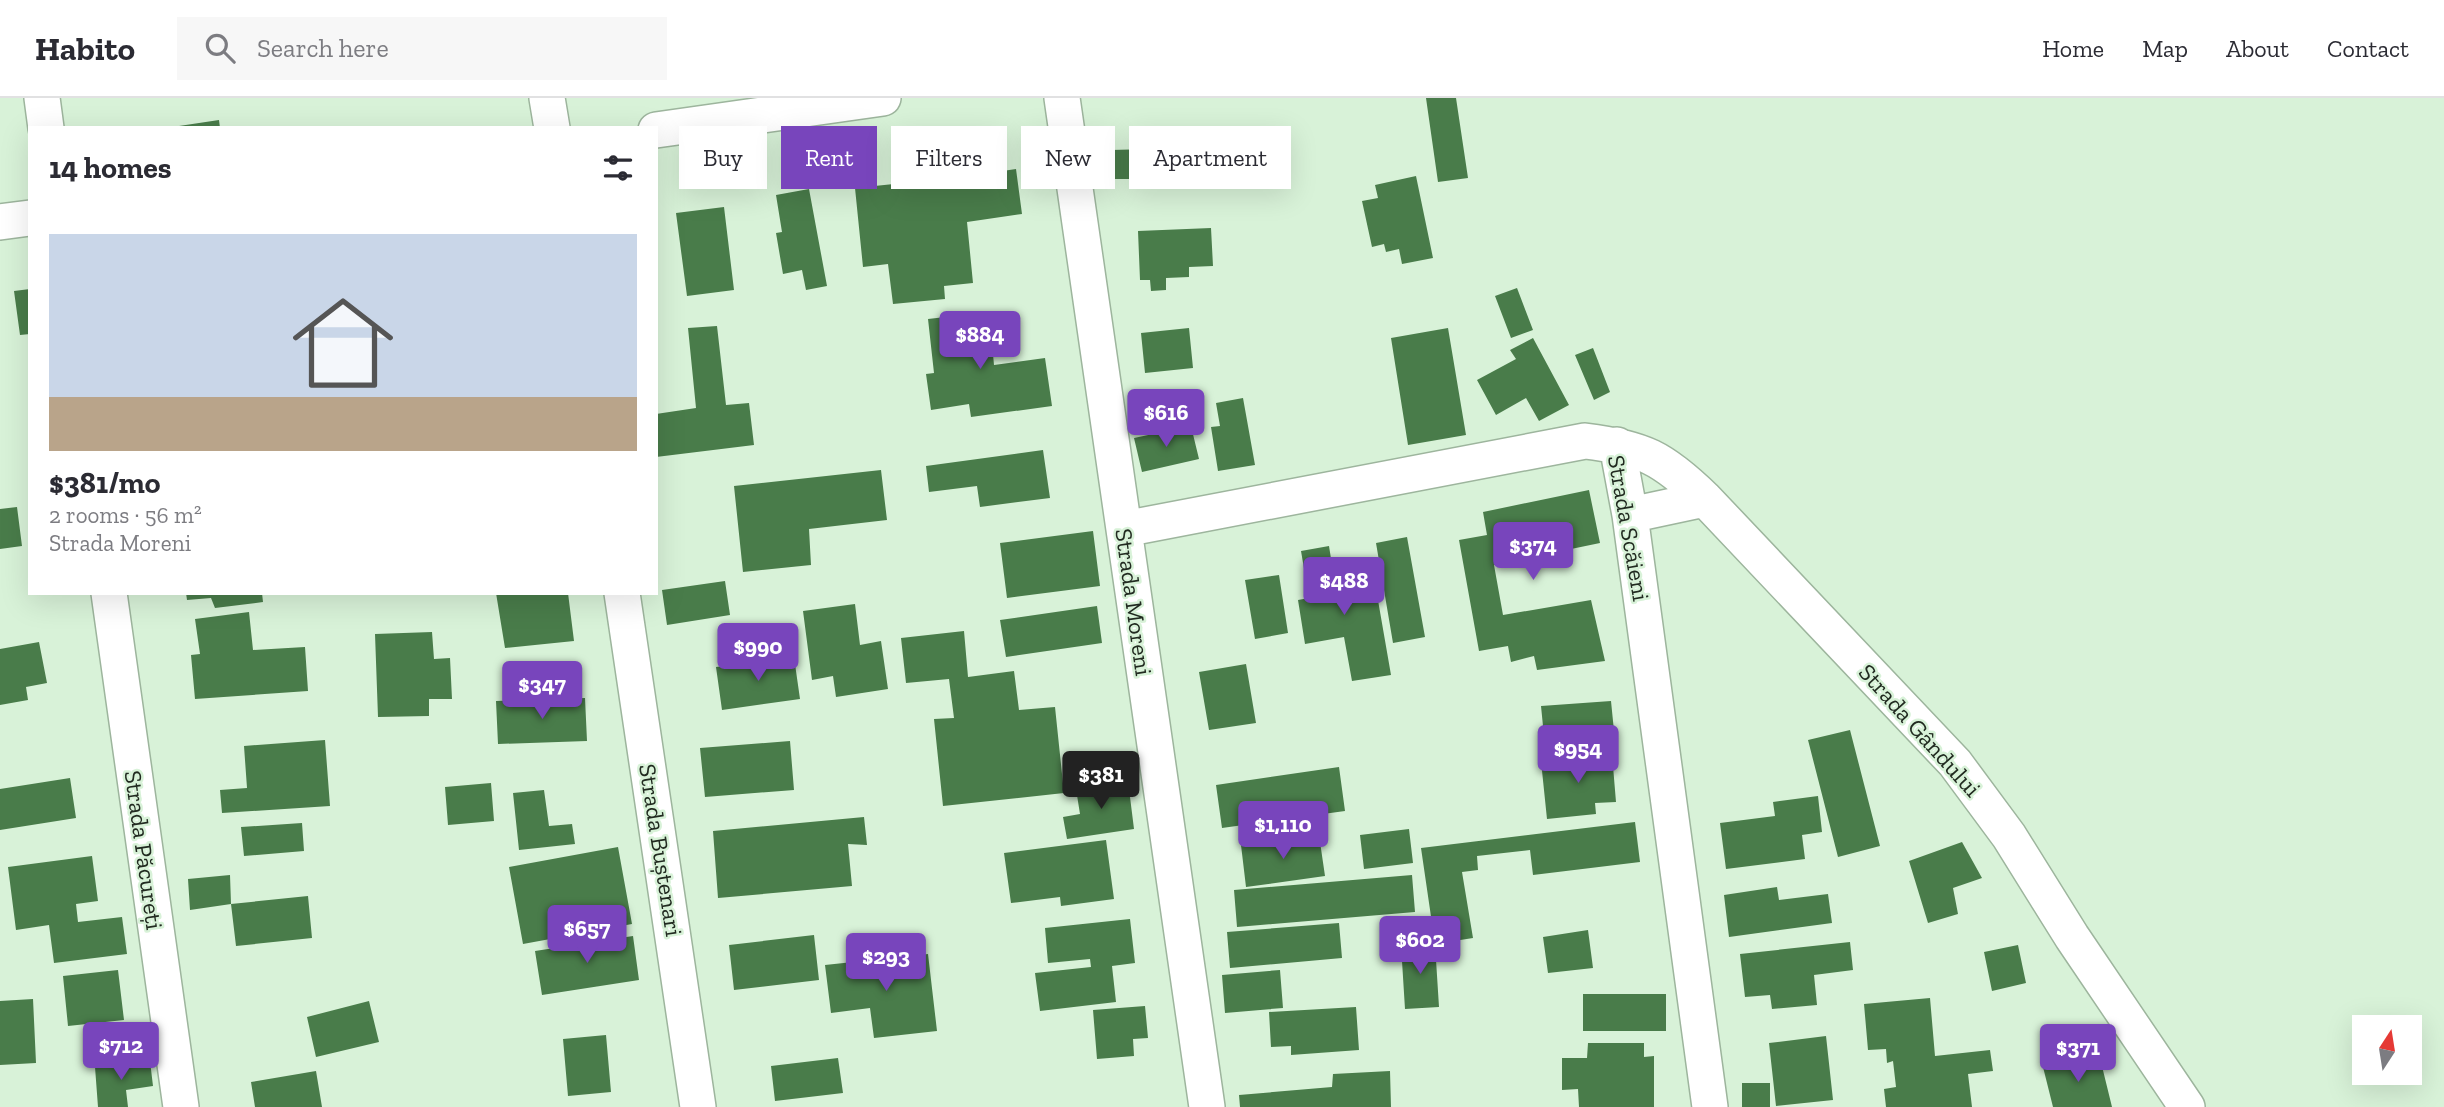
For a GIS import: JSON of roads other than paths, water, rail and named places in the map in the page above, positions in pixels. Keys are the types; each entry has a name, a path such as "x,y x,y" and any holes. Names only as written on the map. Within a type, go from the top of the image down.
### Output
{"street":[{"path":"42,98 46,126"},
{"path":"547,98 552,126"},
{"path":"658,130 883,98"},
{"name":"Strada Moreni","path":"1062,98 1207,1107"},
{"path":"0,222 28,218"},
{"name":"Strada Scăieni","path":"1124,529 1585,441 1617,444 1630,515 1710,1107"},
{"name":"Strada Gândului","path":"1617,444 1661,460 1705,499 1955,763 2009,836 2072,937 2187,1107"},
{"path":"1630,515 1705,499"},
{"name":"Strada Păcureți","path":"110,595 181,1107"},
{"name":"Strada Buștenari","path":"622,595 698,1107"}]}
